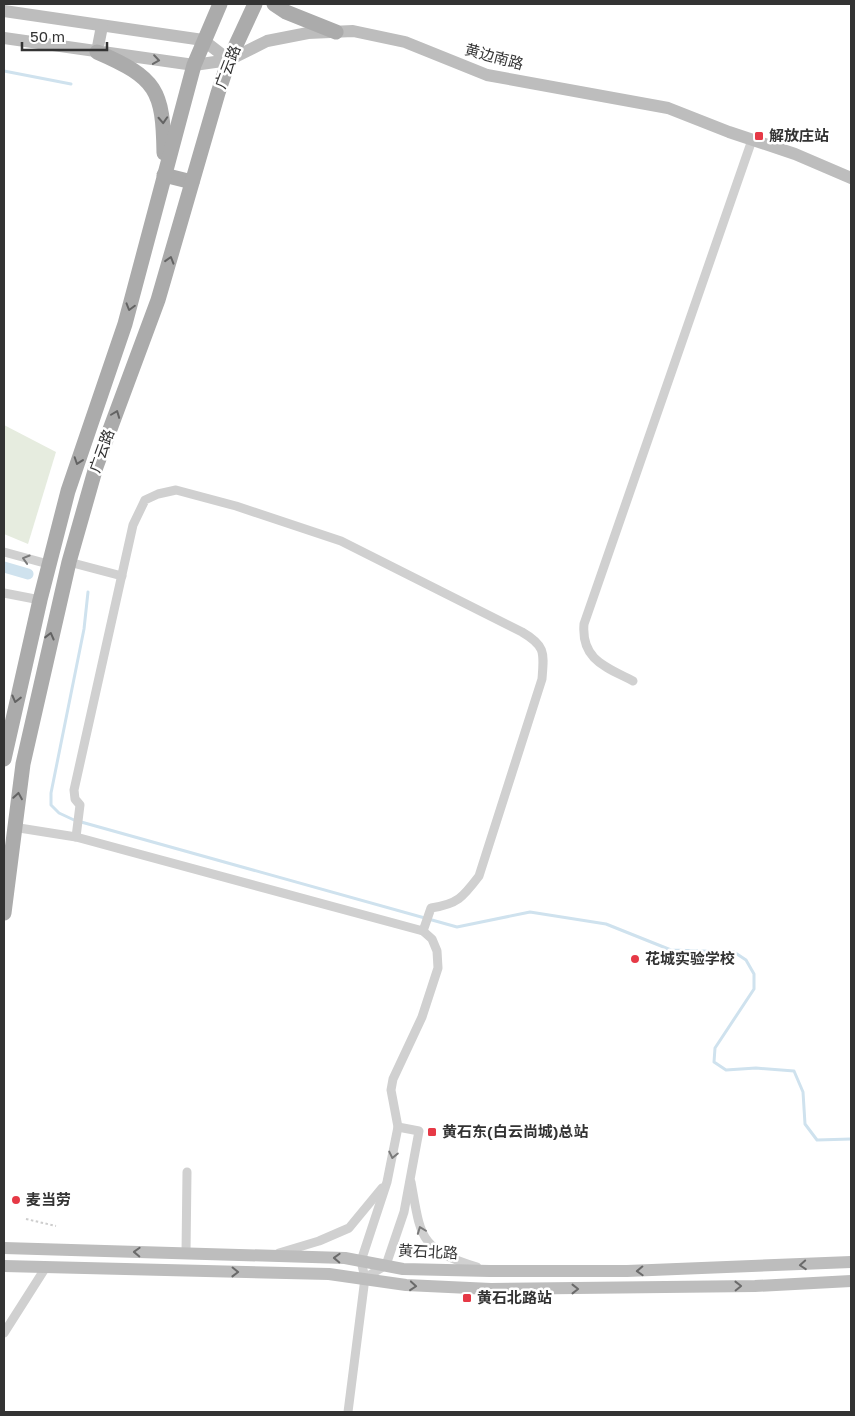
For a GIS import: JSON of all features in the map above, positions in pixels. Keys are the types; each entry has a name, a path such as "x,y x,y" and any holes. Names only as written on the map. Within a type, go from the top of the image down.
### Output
{"main road":[{"name":"广云路","path":"4,759 48,564 68,491 125,324 194,65 203,40 220,4"},
{"name":"广云路","path":"4,914 13,827 36,702 68,562 96,468 153,317 229,60 255,4"},
{"path":"274,4 286,12 336,32"},
{"path":"97,52 127,64 141,75 158,98 163,118 164,175 192,182"}],"street":[{"path":"4,11 203,40 229,60"},
{"path":"97,52 102,26"},
{"name":"黄边南路","path":"4,38 194,65 229,60 266,41 308,33 353,31 404,42 488,75 668,108 795,154 851,178"},
{"path":"633,681 599,664 592,656 585,645 584,624 752,140"},
{"path":"76,837 80,805 75,800 74,790 134,525 145,500 158,494 176,490 236,506 341,541 538,641 544,654 542,679 479,876 467,892 451,904 431,908 422,931"},
{"path":"4,552 48,564"},
{"path":"68,562 122,576"},
{"path":"4,593 40,600"},
{"path":"13,827 76,837 422,931 432,939 437,952 438,968 422,1017 393,1078 390,1090 398,1127 387,1182 361,1261 365,1278 348,1412"},
{"path":"365,1278 386,1265 399,1229 419,1131 398,1127"},
{"path":"186,1271 187,1172"},
{"path":"410,1177 419,1228 426,1240 436,1251 448,1258 490,1271"},
{"path":"266,1256 319,1241 349,1228 387,1182"},
{"name":"黄石北路","path":"4,1247 266,1256 361,1261 403,1269 490,1271 627,1272 851,1262"},
{"path":"4,1266 329,1274 419,1286 575,1289 756,1286 851,1281"},
{"path":"4,1333 46,1267"}],"path":[{"path":"26,1219 56,1226"}],"shaded area":[{"path":"4,425 56,452 28,544 4,534"}],"waterway":[{"path":"4,71 71,84"},
{"path":"4,567 28,574"},
{"path":"88,592 84,629 51,793 51,805 59,813 74,820 457,927 530,912 606,924 671,950 734,952 746,960 754,974 754,989 715,1048 714,1062 726,1070 756,1068 794,1071 803,1092 805,1124 817,1140 851,1139"}],"place":[{"name":"解放庄站","path":"759,136"},
{"name":"花城实验学校","path":"635,959"},
{"name":"黄石东(白云尚城)总站","path":"432,1132"},
{"name":"麦当劳","path":"16,1200"},
{"name":"黄石北路站","path":"467,1298"}]}
